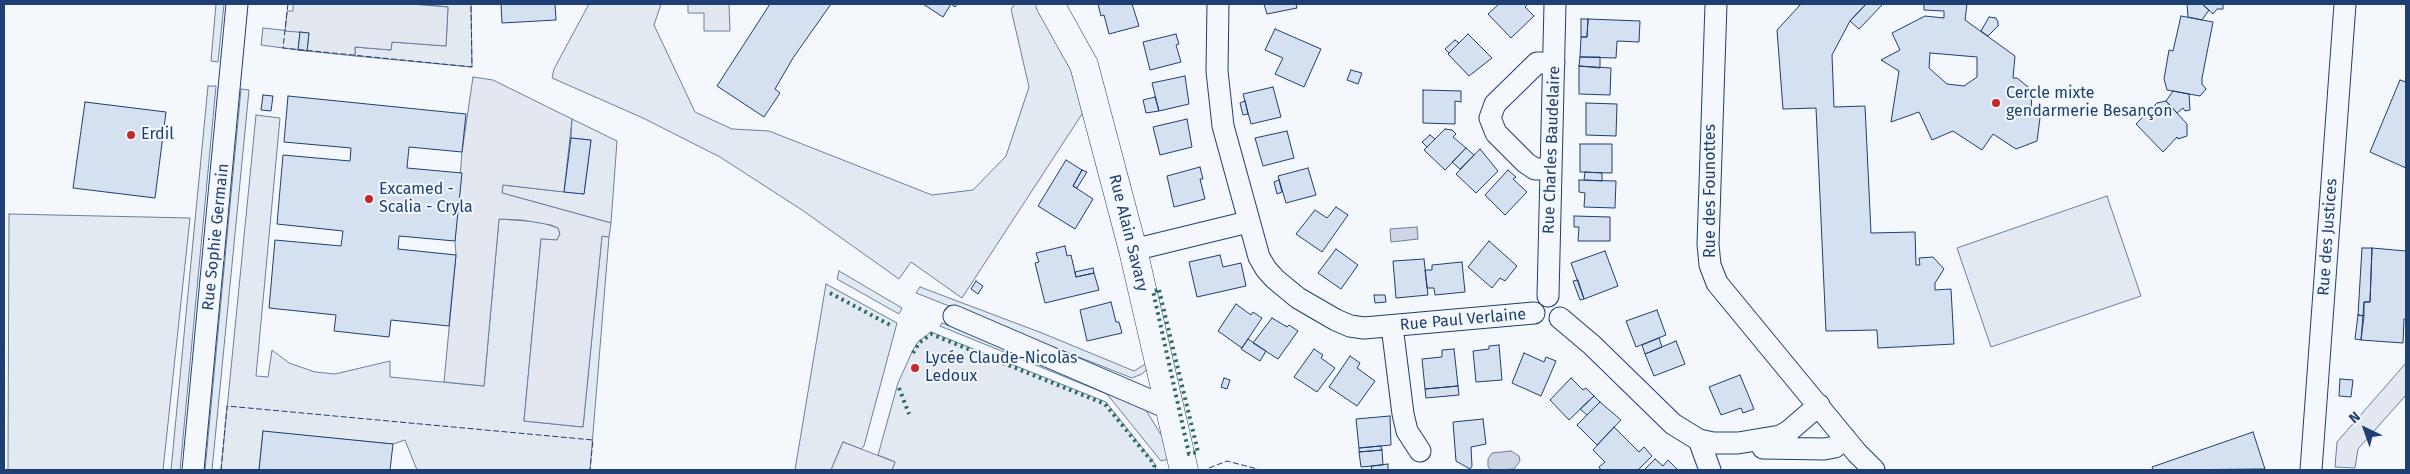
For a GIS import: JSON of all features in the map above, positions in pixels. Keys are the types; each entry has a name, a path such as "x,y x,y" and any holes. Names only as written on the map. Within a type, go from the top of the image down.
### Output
{"street":[{"name":"Rue Sophie Germain","path":"193,470 237,4"},
{"name":"Rue Alain Savary","path":"1050,4 1084,65 1133,250 1184,470"},
{"name":"Rue Paul Verlaine","path":"1218,4 1219,98 1223,126 1248,222 1266,269 1298,298 1350,326 1364,328 1534,313"},
{"name":"Rue Charles Baudelaire","path":"1548,296 1555,4"},
{"name":"Rue des Founottes","path":"1716,4 1708,244 1710,265 1716,283 1874,470"},
{"name":"Rue des Justices","path":"2311,470 2345,4"},
{"path":"1550,169 1535,169 1526,163 1496,133 1490,118 1494,104 1537,63 1554,63"},
{"path":"1133,250 1248,222"},
{"path":"1548,296 1561,303 1562,312 1560,318 1555,323 1545,324 1537,320 1534,313 1536,302 1548,296"},
{"path":"954,316 1170,409"},
{"path":"1560,318 1592,345 1673,424 1699,440 1763,448 1824,449 1835,447 1845,438"},
{"name":"Rue Paul Verlaine","path":"1392,326 1403,414 1408,431 1420,451"},
{"path":"1738,444 1780,436 1789,431 1819,405"},
{"path":"1699,440 1710,470"}],"shaded area":[{"path":"216,4 224,4 218,62 211,61"},
{"path":"293,4 411,4 448,7 446,46 392,42 391,50 355,47 355,56 307,51 309,33 285,31 287,11 293,11"},
{"path":"420,4 471,4 472,67 355,56 355,47 391,50 392,42 446,46 448,7"},
{"path":"589,4 661,4 654,25 695,112 732,129 769,131 932,195 973,190 1006,156 1029,87 1011,9 1015,4 1040,4 1066,54 1084,111 962,298 911,262 899,279 802,210 720,157 643,118 552,78 554,69"},
{"path":"688,4 729,4 730,31 704,31 704,13 688,13"},
{"path":"263,28 300,32 298,50 261,45"},
{"path":"473,77 493,80 572,119 564,192 503,185 502,193 611,223 609,237 602,236 583,427 524,421 541,239 557,240 560,234 558,228 551,225 522,220 499,219 484,386 444,382 456,255 455,241 462,152"},
{"path":"208,86 216,86 180,470 171,470"},
{"path":"241,89 249,90 212,470 205,470"},
{"path":"256,115 280,118 256,376 268,377 272,350 289,363 315,372 335,374 390,361 390,377 484,386 499,219 540,222 558,228 560,234 557,240 541,239 524,421 583,427 602,235 609,237 590,470 417,470 405,440 393,444 263,432 259,470 221,470"},
{"path":"572,119 617,141 611,223 502,193 503,185 584,194 591,140 571,138"},
{"path":"2107,196 2141,296 1991,347 1957,248"},
{"path":"9,214 190,218 163,470 8,470"},
{"path":"1417,227 1418,239 1391,242 1390,229"},
{"path":"839,271 902,308 899,314 837,279"},
{"path":"826,284 897,323 864,446 861,449 843,442 831,470 795,470"},
{"path":"920,287 1042,333 1134,371 1147,363 1147,369 1142,374 1132,378 916,293"},
{"path":"942,323 1131,396 1146,410 1163,438 1169,459 1161,461 1107,394 940,326"},
{"name":"Lycée Claude-Nicolas Ledoux","path":"931,332 1106,402 1155,464 1156,470 892,470 895,462 878,455 898,383 918,342"},
{"path":"2406,363 2406,395 2358,449 2355,468 2335,467 2337,442"},
{"path":"843,442 895,462 892,470 831,470"},
{"path":"1511,451 1519,456 1520,461 1514,469 1492,470 1488,467 1488,459 1492,453"}],"building":[{"path":"501,4 555,4 556,20 502,23"},
{"path":"770,4 831,4 793,58 775,89 780,93 764,117 717,86"},
{"path":"923,4 951,4 943,17"},
{"path":"1098,4 1132,4 1139,26 1109,34 1104,15 1101,16"},
{"path":"1264,4 1296,4 1297,8 1267,14"},
{"path":"1499,4 1528,4 1525,7 1534,16 1511,38 1488,14"},
{"path":"1801,4 1866,4 1850,21 1832,55 1834,107 1865,106 1871,233 1915,232 1916,265 1920,265 1919,258 1933,257 1944,269 1935,283 1935,290 1951,289 1954,344 1878,348 1877,330 1826,331 1816,108 1783,109 1777,30"},
{"path":"1866,4 1883,4 1859,29 1850,21"},
{"path":"1924,4 1967,4 1965,20 2015,56 2013,78 2017,78 2032,90 2031,113 2040,118 2037,141 2016,149 1993,134 1982,150 1953,131 1932,140 1919,112 1891,122 1899,71 1881,60 1900,50 1892,33 1925,16 1944,18 1944,11 1924,10","holes":["1930,53 1977,57 1977,77 1964,86 1947,84 1929,68"]},
{"path":"2187,4 2202,4 2209,10 2202,20 2188,17"},
{"path":"2202,4 2223,4 2223,9 2217,9 2213,14"},
{"path":"2181,16 2213,22 2202,78 2202,84 2206,89 2200,96 2167,90 2164,79 2169,50 2173,51"},
{"path":"1989,17 1996,18 1998,26 1988,36 1981,31"},
{"path":"1581,19 1588,19 1587,37 1581,37"},
{"path":"1588,19 1640,21 1639,42 1617,41 1616,58 1580,57 1581,37 1587,37"},
{"path":"1275,29 1321,49 1304,87 1275,74 1283,58 1265,50"},
{"path":"300,32 309,33 307,51 298,50"},
{"path":"1176,34 1179,44 1176,45 1181,62 1150,70 1143,42"},
{"path":"1468,34 1492,58 1469,76 1448,54"},
{"path":"1455,40 1459,43 1449,53 1445,49"},
{"path":"1580,57 1600,57 1600,68 1579,66"},
{"path":"1579,66 1611,68 1610,95 1579,94"},
{"path":"1351,70 1362,73 1358,84 1347,80"},
{"path":"1185,76 1189,104 1159,111 1152,83"},
{"path":"2400,80 2406,82 2406,168 2370,152"},
{"path":"1273,87 1281,117 1251,124 1243,94"},
{"path":"1423,90 1461,91 1461,102 1455,101 1455,124 1423,123"},
{"path":"2173,91 2189,94 2190,110 2185,111 2183,108 2177,113 2166,101"},
{"path":"263,95 273,96 271,111 261,110"},
{"name":"Excamed - Scalia - Cryla","path":"288,96 466,114 462,152 409,147 407,168 462,173 455,241 399,236 398,249 456,255 449,326 391,320 389,337 334,331 336,315 269,308 275,240 341,246 343,231 277,224 283,155 350,161 351,148 284,142"},
{"path":"1155,97 1159,111 1146,113 1143,100"},
{"path":"1245,101 1248,114 1243,115 1240,103"},
{"path":"2166,101 2187,124 2187,136 2178,139 2177,137 2163,152 2136,124 2157,103"},
{"path":"85,102 166,112 155,198 73,188"},
{"path":"1586,103 1617,104 1616,136 1586,135"},
{"path":"1187,119 1192,147 1160,155 1153,127"},
{"path":"1445,129 1452,130 1456,134 1453,137 1466,148 1445,170 1424,150"},
{"path":"1287,131 1294,158 1263,166 1255,138"},
{"path":"1430,135 1435,139 1427,147 1422,142"},
{"path":"571,138 591,140 584,194 564,192"},
{"path":"1580,144 1612,144 1612,173 1580,172"},
{"path":"1466,148 1474,155 1460,169 1452,162"},
{"path":"1480,149 1498,171 1476,193 1456,174"},
{"path":"1066,160 1082,170 1073,186 1093,199 1075,229 1038,206"},
{"path":"1200,167 1203,179 1200,179 1205,199 1174,207 1167,176"},
{"path":"1308,168 1316,195 1286,203 1278,176"},
{"path":"1082,170 1087,172 1077,188 1073,186"},
{"path":"1508,170 1516,177 1513,179 1527,192 1505,215 1485,195"},
{"path":"1585,172 1602,173 1602,181 1584,180"},
{"path":"1279,180 1282,192 1277,194 1274,182"},
{"path":"1579,180 1616,181 1615,208 1584,207 1585,193 1579,192"},
{"path":"1336,207 1348,215 1322,252 1296,234 1315,210 1327,218"},
{"path":"1574,216 1610,217 1610,241 1578,241 1579,227 1574,227"},
{"path":"1489,241 1517,266 1505,281 1500,278 1492,288 1468,267"},
{"path":"1065,246 1067,256 1071,255 1076,277 1094,273 1099,290 1045,303 1035,263 1039,262 1036,253"},
{"path":"2362,248 2372,248 2370,302 2364,302 2364,316 2358,315"},
{"path":"2372,248 2406,251 2406,319 2404,319 2403,343 2361,340 2364,302 2370,302"},
{"path":"1336,249 1358,265 1341,289 1318,273"},
{"path":"1605,251 1618,286 1584,299 1571,263"},
{"path":"1220,255 1223,267 1241,263 1246,286 1197,297 1189,262"},
{"path":"1424,259 1428,295 1396,298 1393,261"},
{"path":"1462,262 1465,292 1435,295 1434,288 1427,288 1425,270 1432,270 1432,265"},
{"path":"1093,268 1094,273 1076,277 1075,272"},
{"path":"1578,280 1584,299 1580,300 1573,281"},
{"path":"976,281 983,286 978,294 971,289"},
{"path":"1374,295 1385,295 1386,302 1375,303"},
{"path":"1111,302 1116,322 1119,322 1122,333 1087,341 1080,310"},
{"path":"1236,304 1251,315 1253,312 1262,318 1242,348 1218,331"},
{"path":"1657,310 1666,335 1636,347 1626,321"},
{"path":"2358,315 2364,316 2361,340 2355,339"},
{"path":"1272,318 1298,331 1278,359 1253,343"},
{"path":"1659,338 1662,347 1645,354 1642,345"},
{"path":"1248,339 1266,351 1260,361 1241,349"},
{"path":"1676,341 1685,364 1654,376 1645,354"},
{"path":"1499,345 1502,380 1476,382 1473,351 1489,349 1489,346"},
{"path":"1314,349 1323,355 1321,358 1335,368 1317,392 1294,377"},
{"path":"1454,349 1458,386 1425,389 1422,359 1442,357 1442,350"},
{"path":"1524,353 1544,362 1546,357 1556,361 1541,396 1512,383"},
{"path":"1350,356 1360,363 1357,368 1375,381 1357,406 1329,387"},
{"path":"1740,375 1754,409 1743,413 1741,408 1721,415 1709,387"},
{"path":"1224,378 1230,380 1227,389 1221,387"},
{"path":"1571,378 1583,390 1586,388 1594,396 1569,420 1550,400"},
{"path":"2340,379 2353,380 2351,397 2339,396"},
{"path":"1458,386 1459,395 1426,398 1425,389"},
{"path":"1594,396 1600,402 1587,415 1580,409"},
{"path":"1600,402 1621,420 1597,445 1577,425"},
{"path":"1390,416 1391,445 1359,448 1356,419"},
{"path":"1483,419 1486,444 1471,447 1472,466 1470,469 1456,461 1453,422"},
{"path":"1614,427 1639,452 1644,447 1652,456 1638,470 1601,470 1599,467 1605,462 1593,450"},
{"path":"263,431 393,444 390,470 259,470"},
{"path":"2253,432 2265,469 2153,470 2152,467"},
{"path":"1381,446 1382,450 1359,452 1359,448"},
{"path":"1382,450 1383,465 1361,467 1359,452"},
{"path":"1655,459 1663,466 1668,460 1678,470 1644,470"},
{"path":"1388,464 1388,470 1372,470 1371,466"}],"hedge":[{"path":"1159,290 1198,452 1189,454 1153,291 1159,290"},
{"path":"830,293 890,325"},
{"path":"913,353 919,343 931,334 1105,404 1154,464 1155,470"},
{"path":"899,388 909,414"}],"fence":[{"path":"288,4 283,48 472,67 471,4"},
{"path":"221,470 227,406 593,440 590,470"},
{"path":"1209,468 1227,461 1261,470"}],"place":[{"name":"Cercle mixte gendarmerie Besançon","path":"1996,103"},
{"name":"Erdil","path":"131,135"},
{"name":"Excamed - Scalia - Cryla","path":"369,199"},
{"name":"Lycée Claude-Nicolas Ledoux","path":"915,368"}]}
